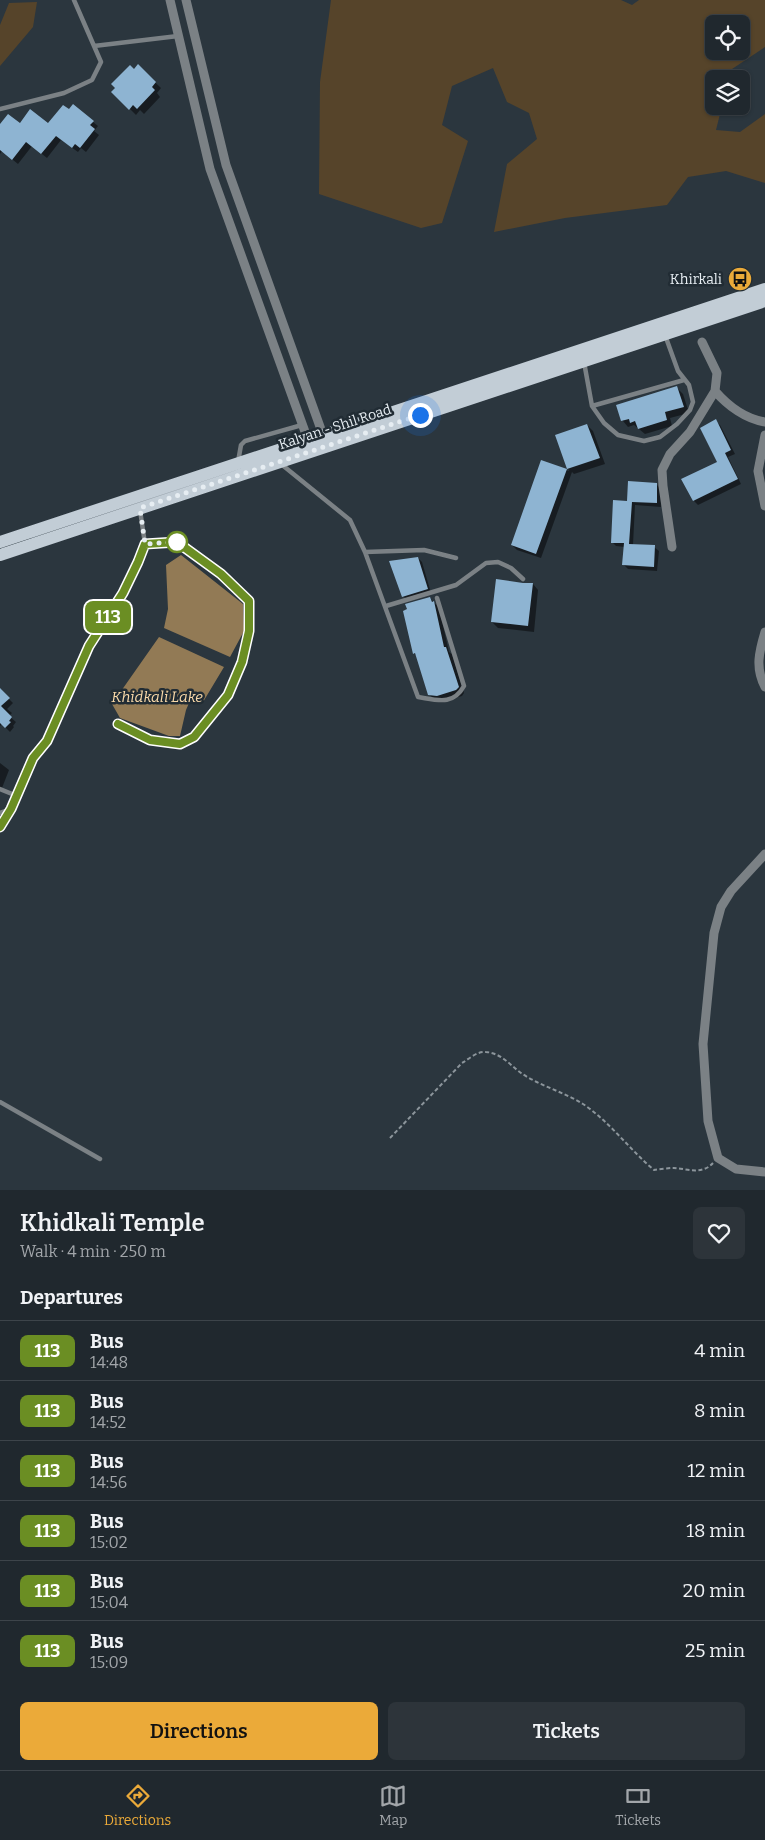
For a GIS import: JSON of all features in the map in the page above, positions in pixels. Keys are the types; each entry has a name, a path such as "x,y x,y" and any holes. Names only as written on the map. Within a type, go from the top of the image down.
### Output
{"main road":[{"name":"Kalyan - Shil Road","path":"0,555 238,463 765,289"},
{"name":"Kalyan - Shil Road","path":"0,542 278,462 765,301"}],"street":[{"path":"170,0 210,169 308,440"},
{"path":"186,0 226,165 323,435"},
{"path":"178,36 194,34"},
{"path":"210,169 226,165"},
{"path":"672,547 662,470 670,454 690,432 715,391 717,373 702,342"},
{"path":"715,391 726,404 756,420 765,422"},
{"path":"765,435 758,471 765,506"},
{"path":"765,632 759,653 760,676 765,687"},
{"path":"765,854 731,891 721,907 714,933 703,1044 708,1121 718,1158 736,1169 765,1172"}],"lane":[{"path":"0,109 64,93 92,80 101,62 74,0"},
{"path":"94,46 178,36"},
{"path":"584,361 592,406 604,423 618,435 644,441 660,436 690,410 693,402 689,385 678,371 664,334"},
{"path":"592,406 684,380"},
{"path":"238,463 241,444 245,440 303,425"},
{"path":"278,462 350,520 386,606 418,698 444,701 459,694 464,686 437,598"},
{"path":"0,827 11,809 33,758 47,741 89,646 123,593 138,562 145,544 138,502"},
{"path":"118,724 150,740 180,744 194,737 228,695 242,662 249,631 249,601 221,574 177,542 145,544"},
{"path":"365,552 424,550 456,558"},
{"path":"386,606 456,585 486,563 498,562 511,568 523,579"},
{"path":"0,789 17,796"},
{"path":"0,813 11,809"},
{"path":"0,1102 100,1159"}],"path":[{"path":"390,1138 462,1063 475,1054 485,1052 499,1056 522,1074 583,1104 616,1132 654,1170 673,1168 693,1172 709,1168 718,1158"}],"shaded area":[{"path":"331,0 621,0 632,5 639,0 765,0 765,47 750,57 750,15 705,15 705,60 746,60 732,70 705,70 705,115 720,115 716,130 740,132 765,114 765,183 726,171 688,177 667,205 565,218 494,232 507,164 537,139 529,113 507,102 493,68 452,86 442,125 468,141 442,223 421,228 319,194 320,82"},
{"path":"37,2 33,27 0,66 0,25 9,3"}],"water":[{"name":"Khidkali Lake","path":"181,555 243,604 244,631 230,657 164,628 168,609 166,565"},
{"name":"Khidkali Lake","path":"159,637 224,667 203,702 192,696 186,710 180,736 169,736 120,718 112,704"}],"building":[{"path":"138,64 156,82 152,87 155,90 137,109 133,105 129,110 111,92 115,88 111,84 130,65 134,69"},
{"path":"73,104 94,121 90,125 95,129 80,148 75,144 72,148 56,136 41,154 26,142 12,160 0,150 0,124 8,114 20,123 30,109 48,123 63,105 69,109"},
{"path":"677,386 684,407 665,412 667,420 638,429 635,421 630,423 629,419 621,421 616,405"},
{"path":"716,419 731,450 725,453 738,479 693,501 681,479 717,462 700,428"},
{"path":"587,424 600,458 567,469 555,435"},
{"path":"541,460 567,469 536,554 511,545"},
{"path":"628,481 657,483 657,503 632,502 629,544 655,545 654,567 622,565 624,543 611,543 613,500 627,501"},
{"path":"418,557 428,589 402,597 389,561"},
{"path":"496,579 533,583 528,626 491,622"},
{"path":"430,597 432,602 434,601 444,647 446,647 459,687 456,690 437,696 428,695 415,653 413,654 403,611 407,609 405,604"},
{"path":"0,688 10,698 1,706 12,717 9,721 11,722 5,728 0,723"}],"bus line":[{"name":"113","path":"0,827 11,809 33,758 47,741 89,646 123,593 145,544 177,542 221,574 249,601 249,631 242,662 228,695 194,737 180,744 150,740 118,724"}],"place":[{"name":"Khirkali","path":"740,279"}],"route":[{"path":"177,542 145,544 140,508 420,415"}]}
